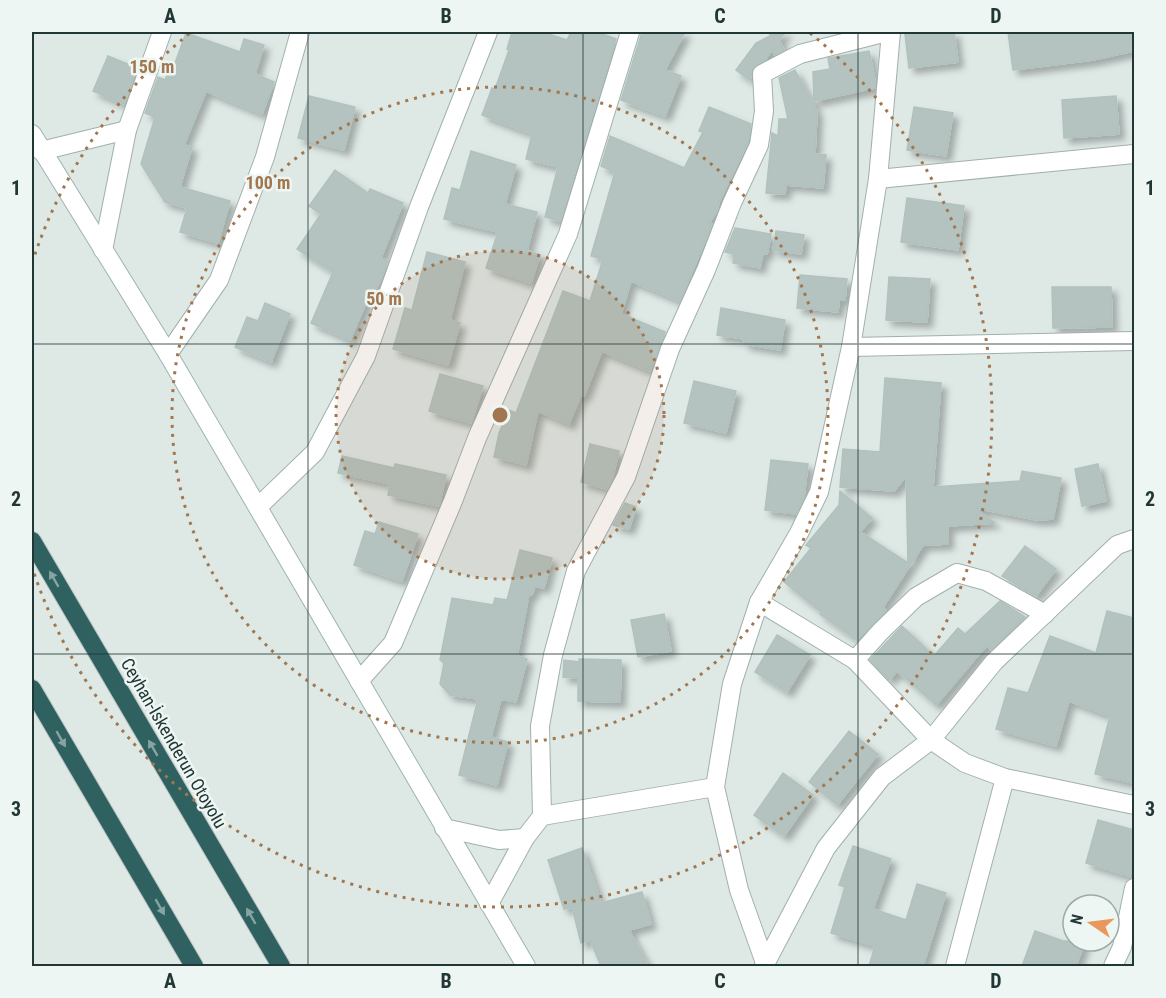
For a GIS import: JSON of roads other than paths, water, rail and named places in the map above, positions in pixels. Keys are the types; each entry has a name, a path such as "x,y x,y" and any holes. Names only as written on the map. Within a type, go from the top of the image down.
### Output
{"highway":[{"name":"Ceyhan-İskenderun Otoyolu","path":"32,541 281,966"},
{"path":"32,689 194,966"}],"street":[{"path":"103,250 127,130 162,32"},
{"path":"168,354 219,280 265,157 300,32"},
{"path":"258,507 315,452 366,356 419,207 488,32"},
{"path":"359,681 393,643 477,438 568,234 630,32"},
{"path":"489,904 525,838 542,816 540,726 553,655 576,572 626,477 670,349 759,145 764,111 762,74 800,54 889,32 878,178 851,347 819,492 759,602 732,684 715,787 739,890 765,965"},
{"path":"41,150 127,130"},
{"path":"32,134 168,354 526,966"},
{"path":"878,178 1134,154"},
{"path":"851,347 1134,341"},
{"path":"765,965 826,848 882,777 931,740 994,662 1117,545 1134,539"},
{"path":"855,660 916,597 957,573 986,580 1045,614"},
{"path":"759,602 855,660 931,740 965,763 1005,778 1134,805"},
{"path":"955,966 1005,778"},
{"path":"542,816 715,787"},
{"path":"444,828 499,840 525,838"},
{"path":"1113,966 1122,947 1134,888"}]}
